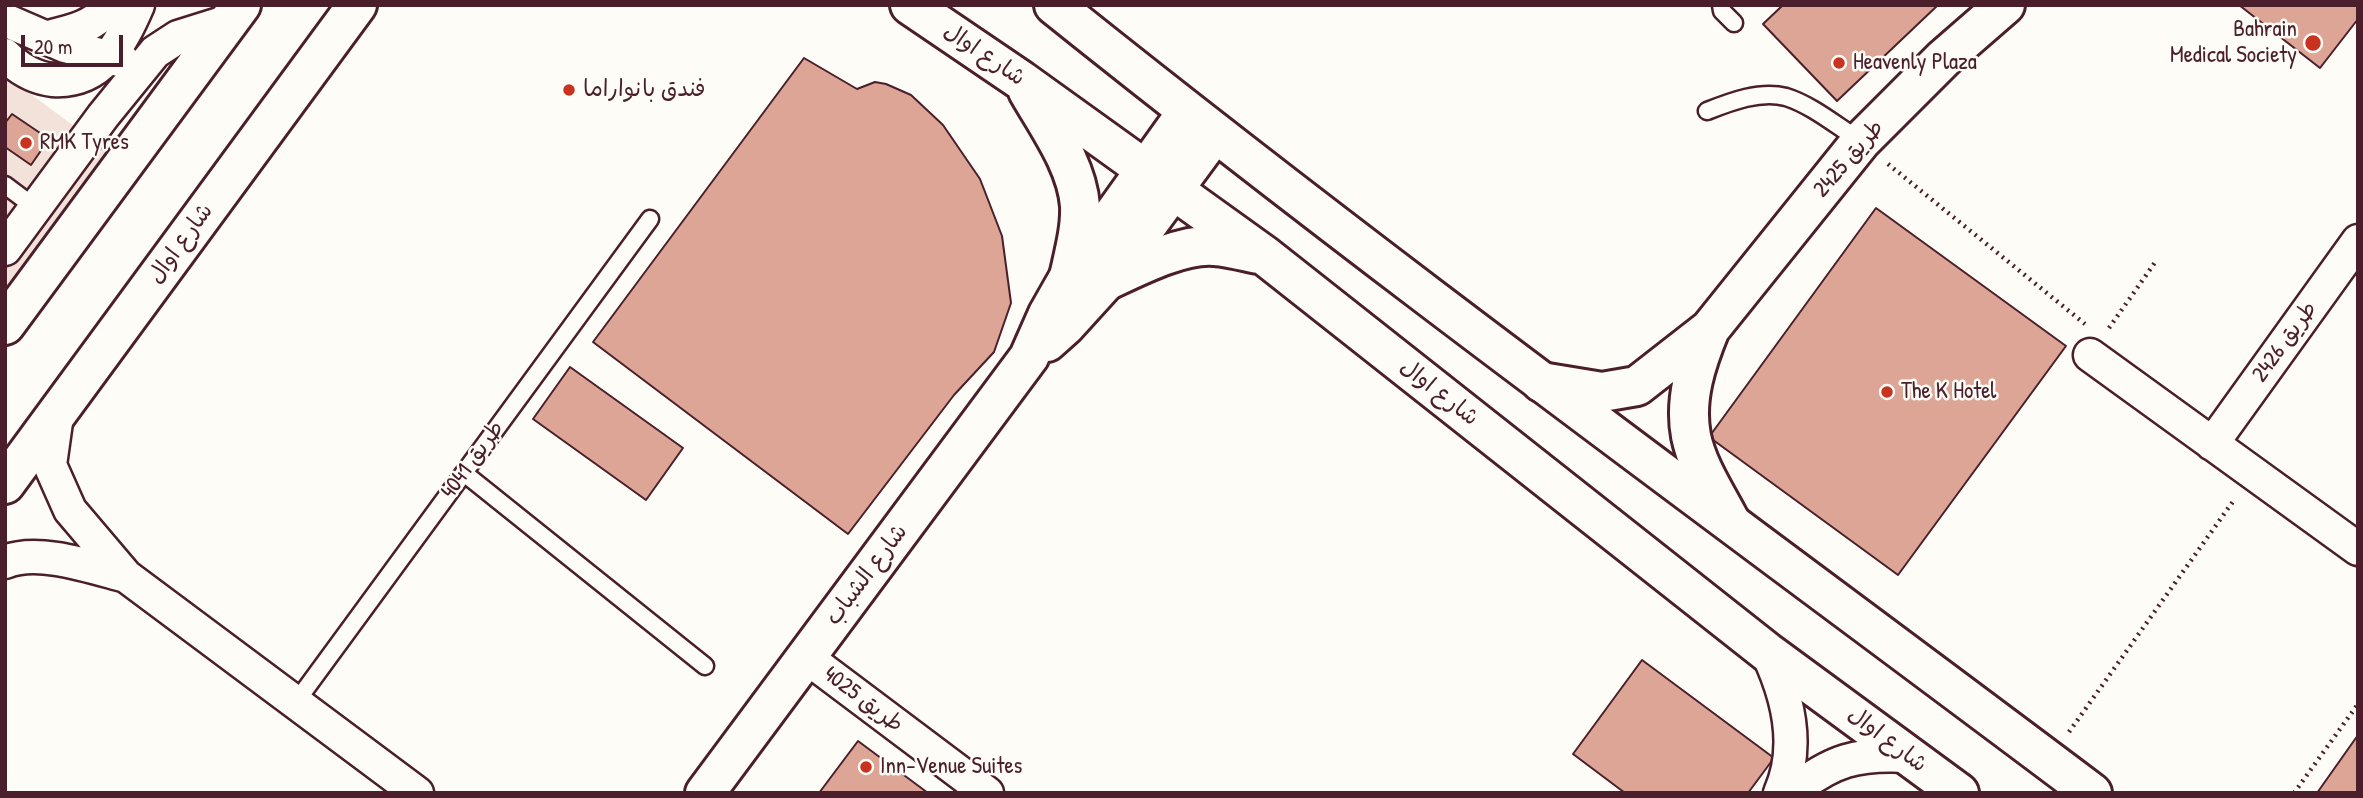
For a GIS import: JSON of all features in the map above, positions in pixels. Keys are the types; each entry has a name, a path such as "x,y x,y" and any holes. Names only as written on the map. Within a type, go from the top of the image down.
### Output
{"main road":[{"name":"شارع اوال","path":"5,484 358,5"},
{"name":"شارع اوال","path":"910,5 1022,80 1264,255 1767,652 1959,793"},
{"path":"1054,5 1201,122 1541,382 2092,793"},
{"name":"طريق 2425","path":"1541,382 1602,393 1637,387 1710,329 1861,141 1944,58 2005,5"},
{"path":"5,325 235,13"},
{"path":"1022,80 1063,154 1075,184 1080,206 1078,231 1088,279 1189,249 1212,245 1264,255"},
{"name":"شارع الشباب","path":"705,793 1029,357 1048,314 1088,279 1201,122"},
{"name":"طريق 2425","path":"1710,329 1696,365 1690,394 1690,435 1700,463 1730,521"}],"street":[{"path":"44,38 73,31 99,20 112,5"},
{"path":"5,55 30,74 48,79 67,80 85,76 108,56 121,40 138,5"},
{"path":"5,249 103,116 155,52 178,37 235,13"},
{"path":"5,20 65,46 141,67"},
{"name":"طريق 2426","path":"2213,444 2358,241"},
{"path":"2096,347 2213,444 2358,549"},
{"path":"57,415 50,465 70,510 126,576 296,702 405,789"},
{"path":"5,562 14,558 60,559 126,576"},
{"path":"1767,652 1782,684 1790,717 1790,752 1780,793"},
{"name":"طريق 4025","path":"806,657 987,793"},
{"path":"1791,793 1816,773 1846,760 1877,754 1909,756"}],"lane":[{"path":"1720,5 1722,11 1734,23"},
{"path":"1707,111 1732,101 1756,96 1784,97 1804,106 1861,141"},
{"path":"5,185 37,209"},
{"name":"طريق 4041","path":"296,702 650,219"},
{"path":"464,473 705,666"}],"path":[{"path":"1861,141 2096,347 2156,261"},
{"path":"2049,760 2253,474"},
{"path":"2294,793 2358,704"}],"shaded area":[{"path":"5,75 113,155 5,299"}],"building":[{"name":"Heavenly Plaza","path":"1783,5 1938,5 1837,101 1763,24"},
{"name":"Bahrain Medical Society","path":"2239,5 2358,5 2358,19 2320,68"},
{"path":"804,58 857,89 875,82 911,95 943,125 980,179 1002,236 1011,303 994,352 954,395 848,534 593,342"},
{"name":"RMK Tyres","path":"12,114 49,139 31,165 5,147 5,123"},
{"name":"The K Hotel","path":"1876,208 2066,346 1898,575 1709,437"},
{"path":"570,367 683,448 646,500 533,419"},
{"path":"1642,660 1774,758 1748,793 1625,793 1573,754"},
{"path":"2358,735 2358,793 2317,793"},
{"name":"Inn-Venue Suites","path":"858,741 928,793 819,793"}],"place":[{"name":"Bahrain Medical Society","path":"2313,43"},
{"name":"Heavenly Plaza","path":"1839,63"},
{"name":"فندق بانواراما","path":"569,90"},
{"name":"RMK Tyres","path":"26,143"},
{"name":"The K Hotel","path":"1887,392"},
{"name":"Inn-Venue Suites","path":"866,767"}]}
